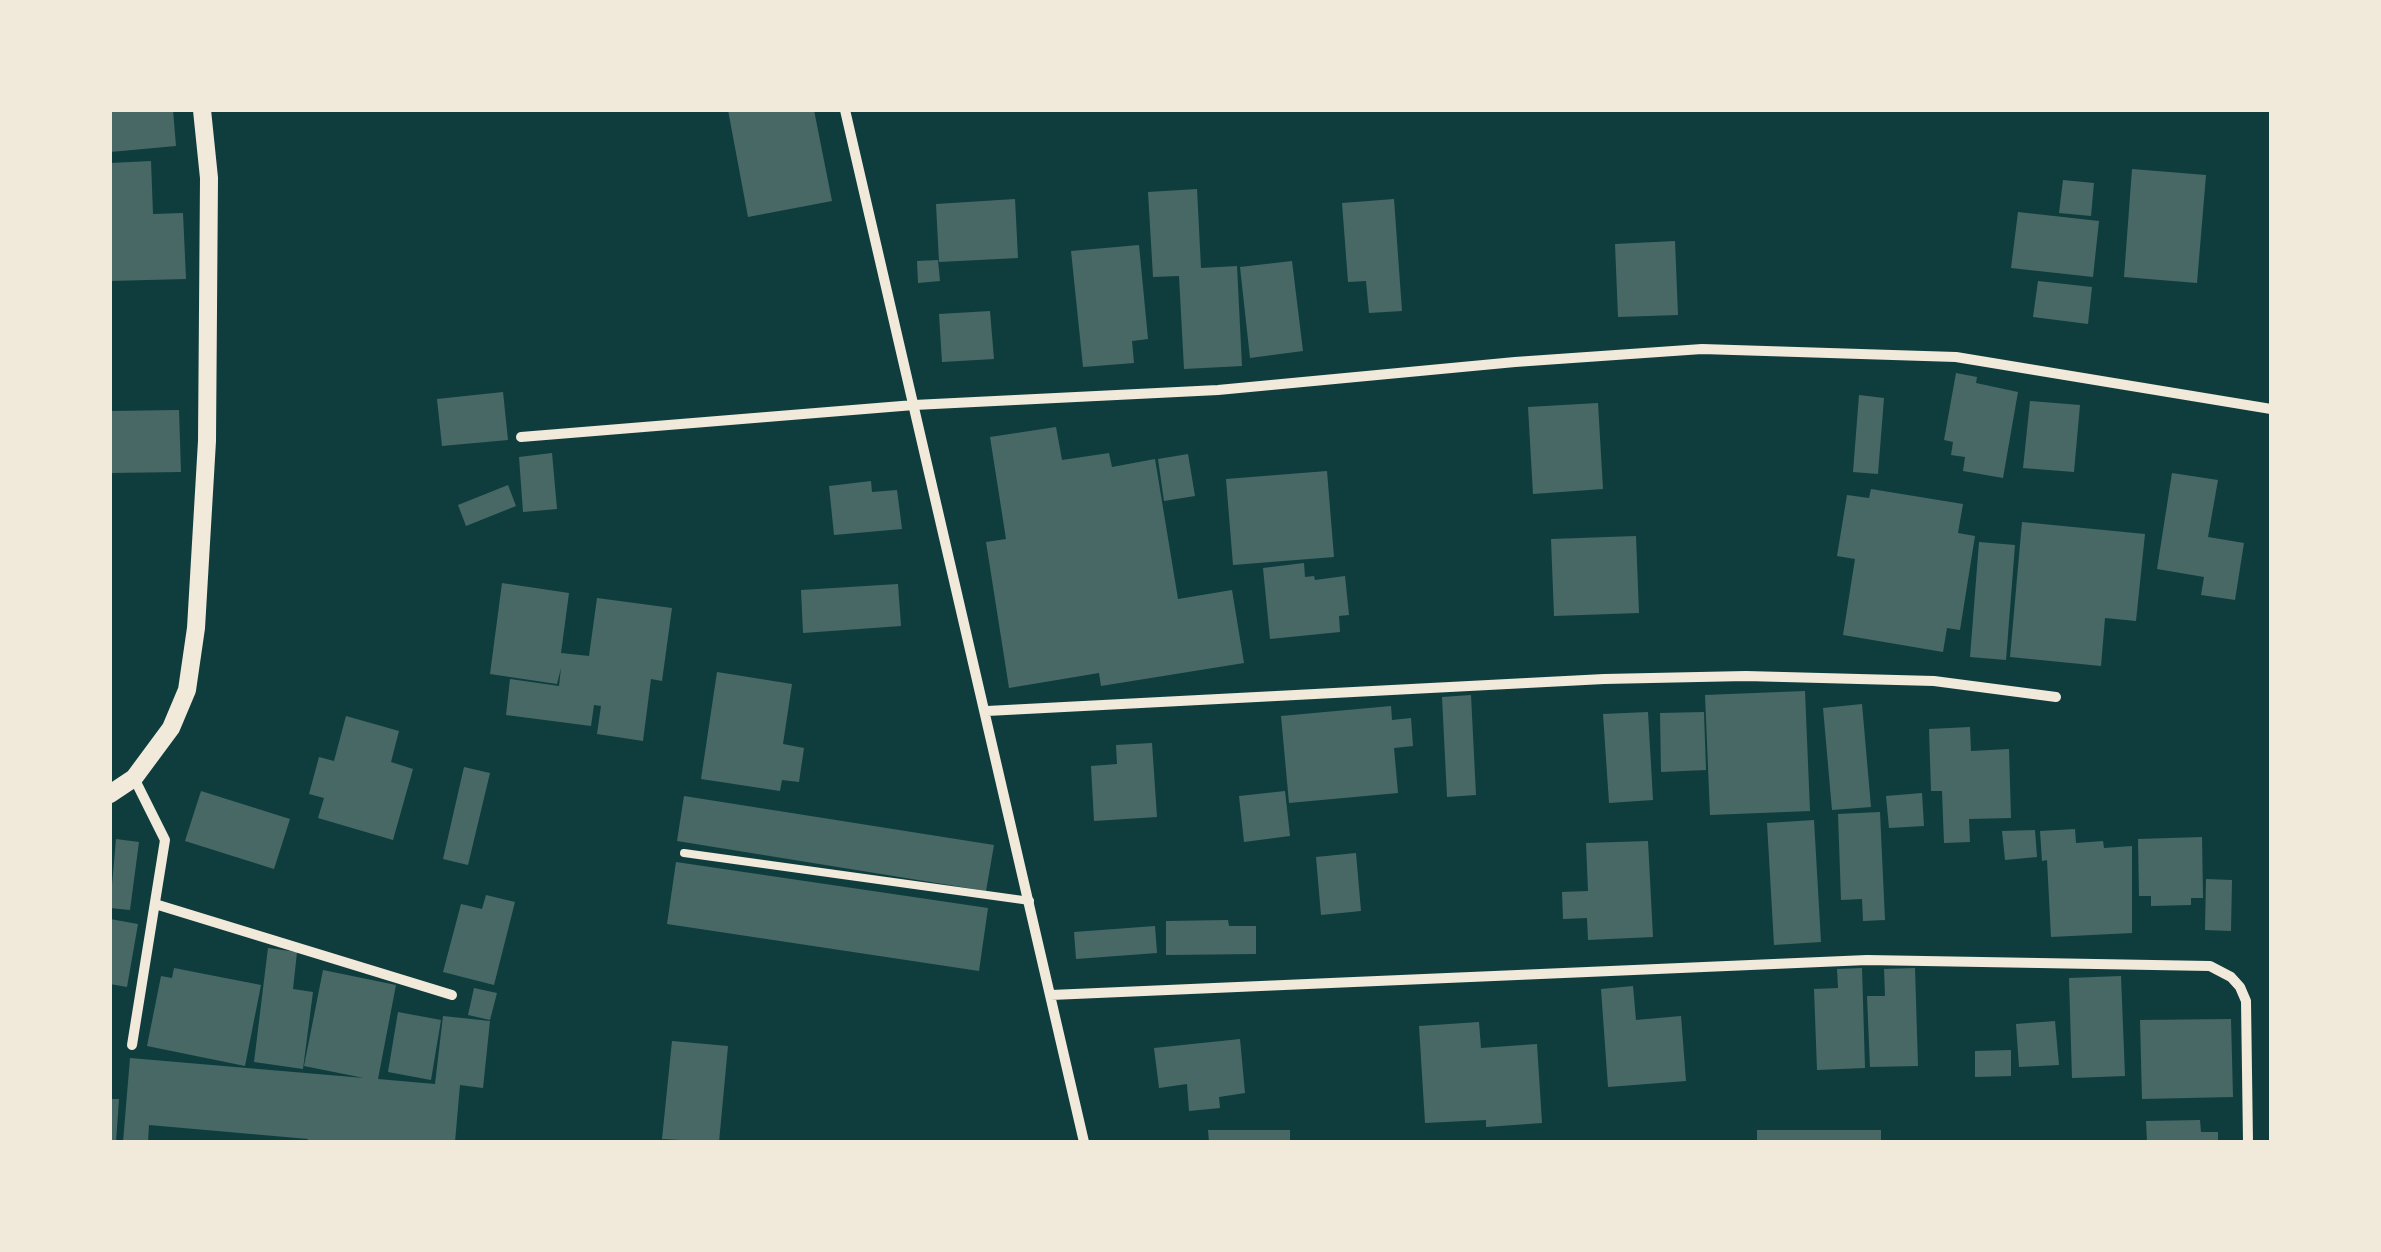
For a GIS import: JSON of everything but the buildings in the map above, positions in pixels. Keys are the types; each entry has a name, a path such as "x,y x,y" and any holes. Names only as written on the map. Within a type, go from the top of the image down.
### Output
{"street":[{"path":"110,794 134,778 180,710 187,690 196,628 208,404 209,178 202,110"},
{"path":"845,110 1084,1142"},
{"path":"521,437 914,405 1218,390 1702,349 1956,357 2271,410"},
{"path":"986,711 1604,679 1746,676 1934,681 2056,696"},
{"path":"132,1045 165,840 134,778"},
{"path":"154,904 452,996"},
{"path":"1051,995 1867,960 2210,966 2231,977 2246,1001 2248,1142"}],"lane":[{"path":"684,853 1030,901"}]}
